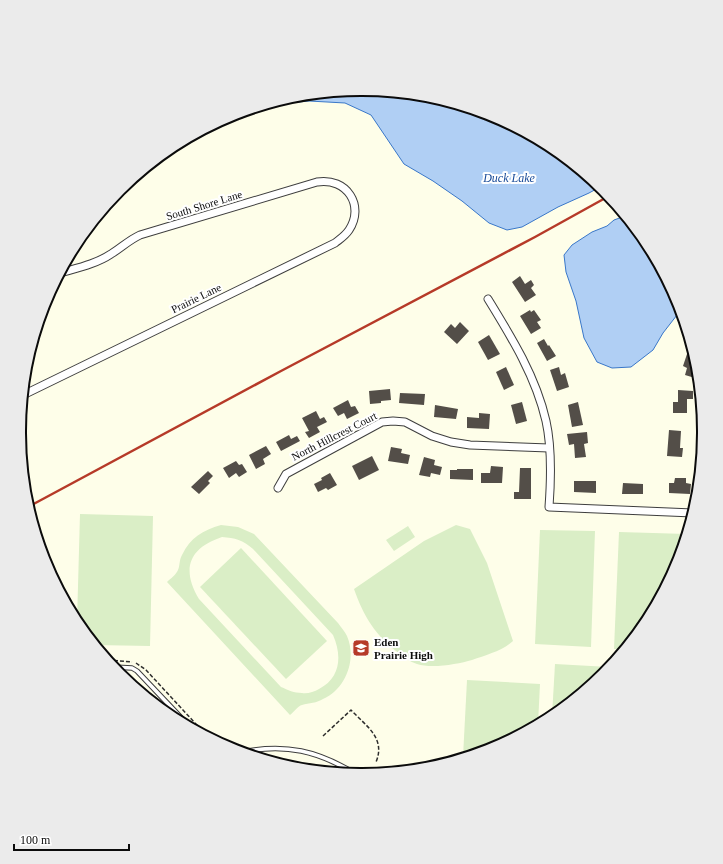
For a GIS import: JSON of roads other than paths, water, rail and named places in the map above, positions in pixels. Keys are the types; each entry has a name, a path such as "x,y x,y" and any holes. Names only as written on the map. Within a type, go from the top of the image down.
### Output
{"street":[{"name":"South Shore Lane","path":"68,271 102,259 140,235 317,182 326,181 339,184 350,193 353,201"},
{"name":"Prairie Lane","path":"29,392 335,243 343,238 353,222 355,211 353,201"},
{"path":"488,300 505,326 531,375 546,422 551,475 549,507 687,513"},
{"name":"North Hillcrest Court","path":"278,488 286,474 371,426 382,422 405,422 432,436 451,442 470,445 549,448"}],"lane":[{"path":"123,668 132,668 137,671 174,711"},
{"path":"256,750 277,748 296,749 323,756 345,767"}],"water":[{"name":"Duck Lake","path":"340,97 383,97 427,103 469,114 510,131 529,141 566,166 594,190 558,207 522,227 507,230 489,223 462,201 433,181 404,164 371,115 345,103 305,101"},
{"path":"620,218 652,264 676,316 663,333 653,350 631,367 612,368 597,362 584,338 576,301 566,272 564,255 572,245 592,232 607,226 614,220"}],"railway":[{"path":"34,504 603,199"}],"place":[{"name":"Eden Prairie High","path":"361,648"}]}
